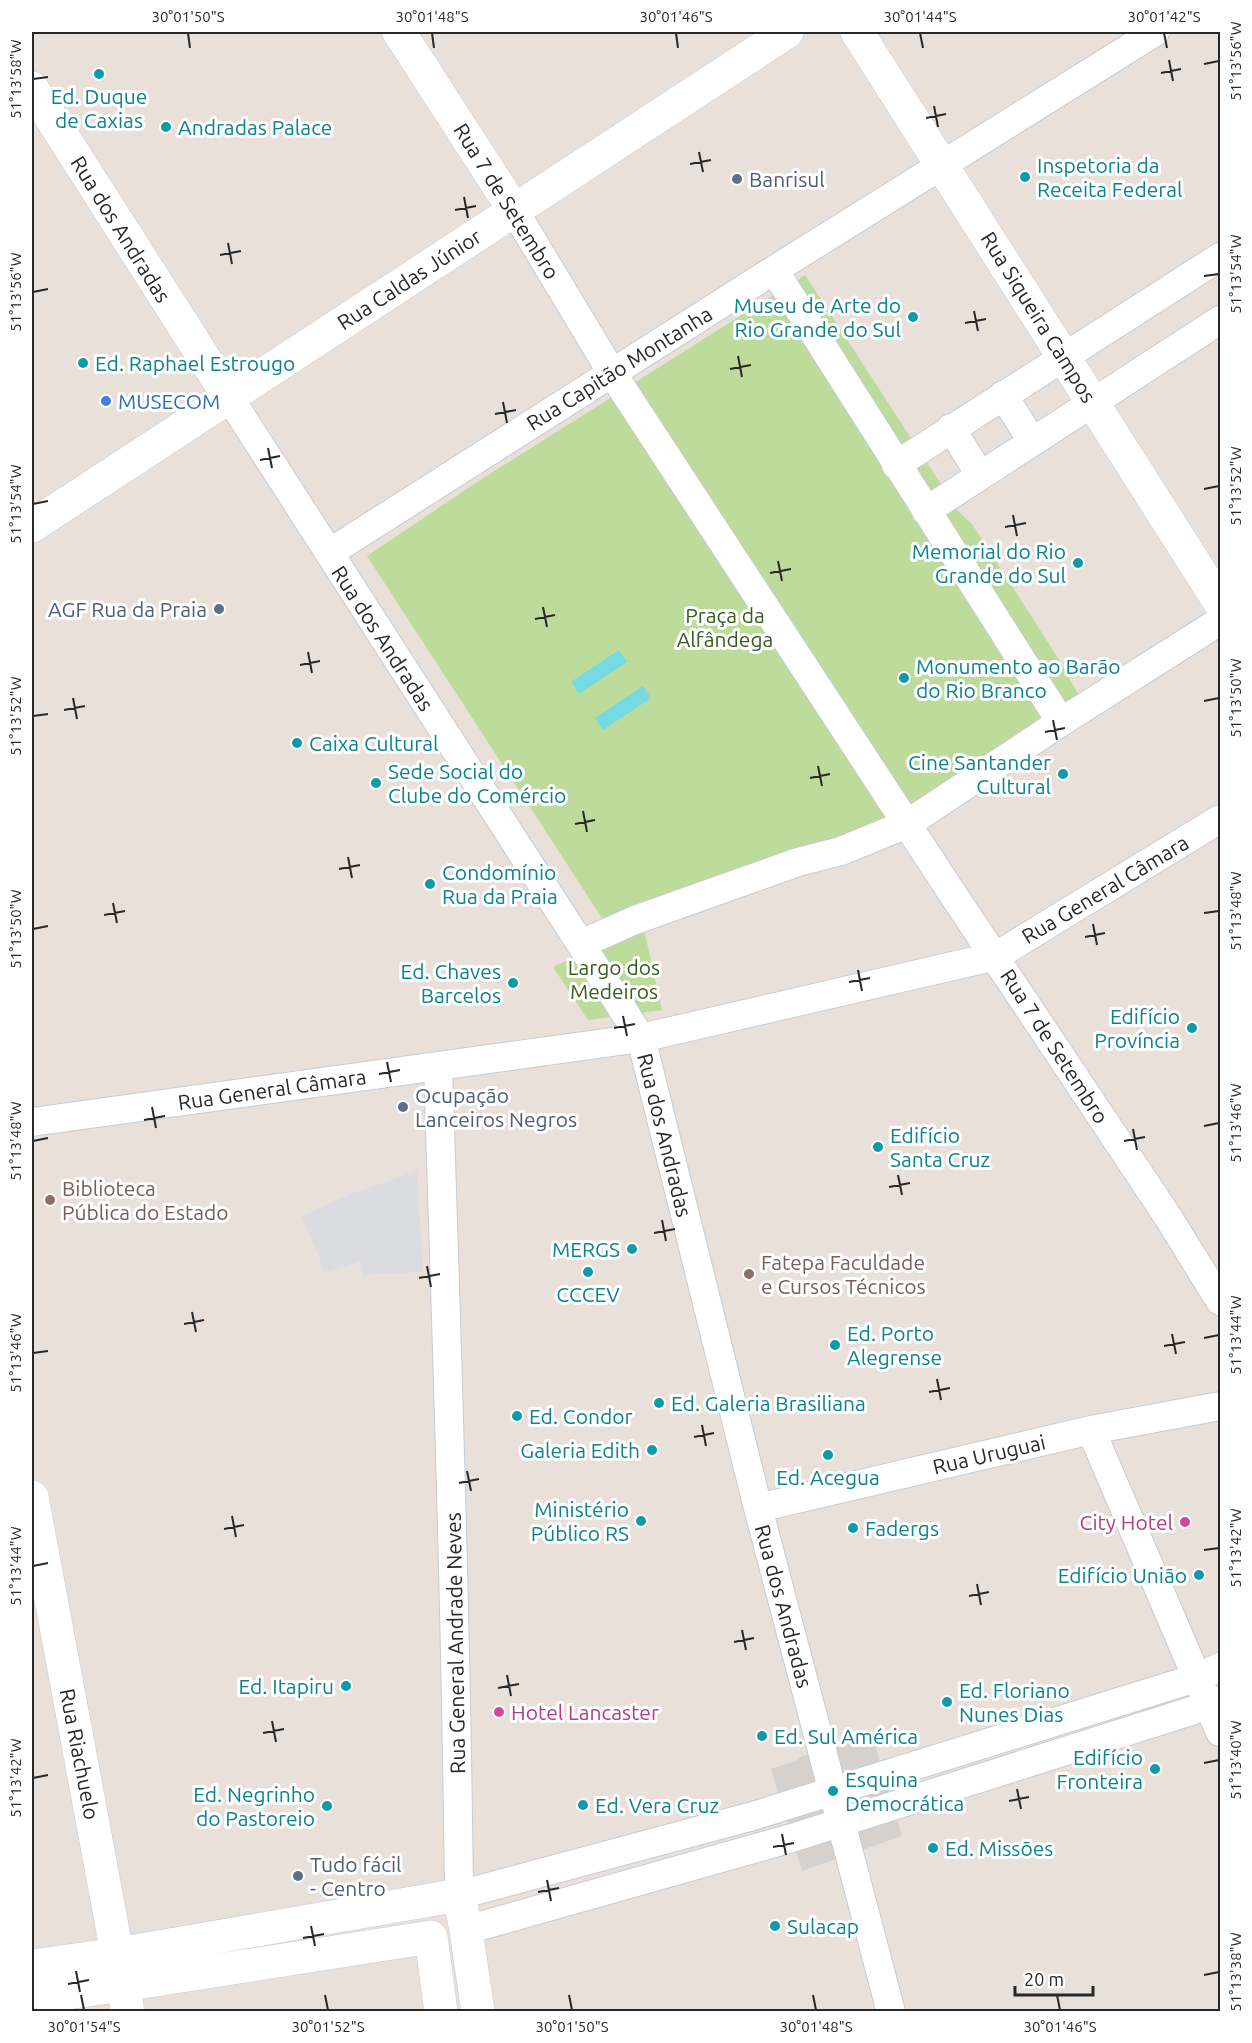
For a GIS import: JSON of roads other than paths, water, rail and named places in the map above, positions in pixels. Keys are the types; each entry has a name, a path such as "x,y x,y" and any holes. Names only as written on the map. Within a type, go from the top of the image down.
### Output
{"street":[{"name":"Rua 7 de Setembro","path":"399,32 514,210 612,373"},
{"name":"Rua Caldas Júnior","path":"32,526 787,32"},
{"name":"Rua Siqueira Campos","path":"857,32 1221,603"},
{"name":"Rua Capitão Montanha","path":"329,553 774,270 1155,32"},
{"name":"Rua dos Andradas","path":"32,88 641,1038 758,1508 891,2012"},
{"path":"896,465 1221,257"},
{"path":"774,270 1060,722"},
{"path":"926,511 1221,320"},
{"path":"612,373 907,824"},
{"path":"1003,395 1032,441"},
{"path":"951,428 980,475"},
{"path":"581,944 655,912 798,862 842,851 907,824 1060,722 1221,621"},
{"name":"Rua General Câmara","path":"32,1122 641,1038 819,995 996,956 1221,819"},
{"name":"Rua 7 de Setembro","path":"907,824 1162,1207 1221,1300"},
{"name":"Rua General Andrade Neves","path":"438,1066 454,1557 454,1696 458,1764 459,1895"},
{"name":"Rua Uruguai","path":"758,1508 1091,1430 1221,1406"},
{"path":"1091,1430 1210,1672 1221,1732"},
{"name":"Rua Riachuelo","path":"32,1497 123,1984"},
{"path":"32,1966 123,1984 753,1816 1210,1672"},
{"path":"466,1930 763,1847 1215,1703"},
{"path":"910,1768 919,1798"},
{"path":"753,1816 763,1847"},
{"path":"459,1895 478,2012"},
{"path":"32,1998 431,1937 441,2012"}],"water":[{"path":"619,650 627,662 579,694 571,682"},
{"path":"643,686 651,698 603,730 595,718"}],"place":[{"name":"Ed. Duque de Caxias","path":"99,74"},
{"name":"Andradas Palace","path":"166,127"},
{"name":"Inspetoria da Receita Federal","path":"1025,177"},
{"name":"Banrisul","path":"737,179"},
{"name":"Museu de Arte do Rio Grande do Sul","path":"913,317"},
{"name":"Ed. Raphael Estrougo","path":"83,363"},
{"name":"MUSECOM","path":"106,401"},
{"name":"Memorial do Rio Grande do Sul","path":"1078,563"},
{"name":"AGF Rua da Praia","path":"219,609"},
{"name":"Monumento ao Barão do Rio Branco","path":"904,678"},
{"name":"Caixa Cultural","path":"297,743"},
{"name":"Cine Santander Cultural","path":"1063,774"},
{"name":"Sede Social do Clube do Comércio","path":"376,783"},
{"name":"Condomínio Rua da Praia","path":"430,884"},
{"name":"Ed. Chaves Barcelos","path":"513,983"},
{"name":"Edifício Província","path":"1192,1028"},
{"name":"Ocupação Lanceiros Negros","path":"403,1107"},
{"name":"Edifício Santa Cruz","path":"878,1147"},
{"name":"Biblioteca Pública do Estado","path":"50,1200"},
{"name":"MERGS","path":"632,1249"},
{"name":"CCCEV","path":"588,1272"},
{"name":"Fatepa Faculdade e Cursos Técnicos","path":"749,1274"},
{"name":"Ed. Porto Alegrense","path":"835,1345"},
{"name":"Ed. Galeria Brasiliana","path":"659,1403"},
{"name":"Ed. Condor","path":"517,1416"},
{"name":"Galeria Edith","path":"652,1450"},
{"name":"Ed. Acegua","path":"828,1455"},
{"name":"Ministério Público RS","path":"641,1521"},
{"name":"City Hotel","path":"1185,1522"},
{"name":"Fadergs","path":"853,1528"},
{"name":"Edifício União","path":"1199,1575"},
{"name":"Ed. Itapiru","path":"346,1686"},
{"name":"Ed. Floriano Nunes Dias","path":"947,1702"},
{"name":"Hotel Lancaster","path":"499,1712"},
{"name":"Ed. Sul América","path":"762,1736"},
{"name":"Edifício Fronteira","path":"1155,1769"},
{"name":"Esquina Democrática","path":"833,1791"},
{"name":"Ed. Vera Cruz","path":"583,1805"},
{"name":"Ed. Negrinho do Pastoreio","path":"327,1806"},
{"name":"Ed. Missões","path":"933,1848"},
{"name":"Tudo fácil - Centro","path":"298,1876"},
{"name":"Sulacap","path":"775,1926"}],"park label":[{"name":"Praça da Alfândega","path":"725,627"},
{"name":"Largo dos Medeiros","path":"614,979"}]}
